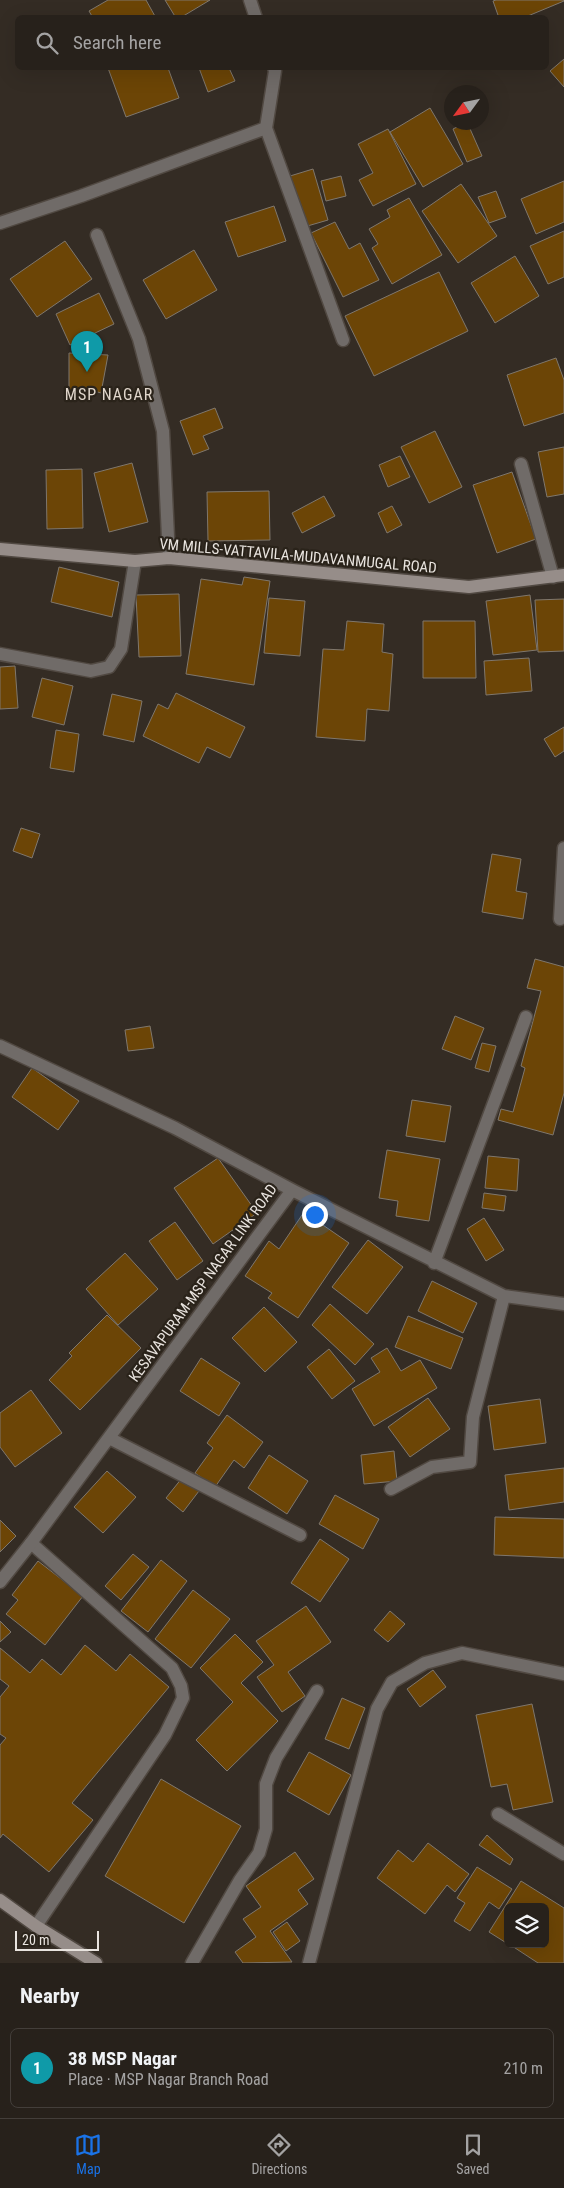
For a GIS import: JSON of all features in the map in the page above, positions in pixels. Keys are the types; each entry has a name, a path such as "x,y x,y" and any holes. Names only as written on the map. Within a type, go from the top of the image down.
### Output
{"street":[{"path":"250,0 255,15"},
{"path":"275,70 266,128 343,340"},
{"path":"0,222 82,196 266,128"},
{"path":"97,235 139,338 163,431 169,558"},
{"path":"521,464 559,576"},
{"name":"VM MILLS-VATTAVILA-MUDAVANMUGAL ROAD","path":"0,549 135,561 169,558 469,587 559,576"},
{"path":"0,654 91,672 109,667 121,649 135,561"},
{"path":"560,919 564,848"},
{"path":"434,1263 526,1017"},
{"name":"KESAVAPURAM-MSP NAGAR LINK ROAD","path":"0,1046 183,1133 292,1190 31,1543 0,1582"},
{"path":"292,1190 434,1263 504,1296 564,1304"},
{"path":"391,1489 432,1467 470,1462 473,1417 504,1296"},
{"path":"109,1438 300,1535"},
{"path":"31,1543 172,1668 182,1686 183,1698 165,1735 36,1926"},
{"path":"309,1963 377,1709 392,1682 424,1663 462,1653 564,1674"},
{"path":"192,1963 240,1880 259,1853 266,1829 266,1784 276,1758 317,1691"},
{"path":"498,1814 564,1854"},
{"path":"0,1900 36,1926 96,1963"}],"building":[{"path":"108,0 146,0 154,15 91,15 89,11"},
{"path":"165,0 210,0 185,15 174,15"},
{"path":"564,0 530,15 498,15 493,1"},
{"path":"564,59 564,87 550,71"},
{"path":"109,70 169,70 179,98 126,117"},
{"path":"200,70 230,70 235,81 208,92"},
{"path":"430,108 463,164 423,187 390,132"},
{"path":"388,129 416,184 373,206 359,180 373,173 358,144"},
{"path":"453,130 471,130 482,156 467,162"},
{"path":"313,169 328,220 304,227 290,176"},
{"path":"341,176 346,196 326,201 321,181"},
{"path":"564,181 564,222 536,234 521,199"},
{"path":"461,184 497,236 458,263 422,211"},
{"path":"496,191 506,217 489,223 478,197"},
{"path":"409,198 442,255 392,284 372,248 378,244 369,229 390,217 387,210"},
{"path":"274,206 286,241 238,257 225,222"},
{"path":"335,222 349,249 360,243 379,280 343,297 311,233"},
{"path":"564,231 564,277 548,284 530,246"},
{"path":"65,241 92,279 37,317 10,279"},
{"path":"194,250 217,290 166,319 143,280"},
{"path":"515,256 539,296 495,323 471,283"},
{"path":"439,272 468,331 374,376 345,316"},
{"path":"99,293 114,324 70,345 56,314"},
{"path":"69,353 108,355 101,393 91,390 69,392"},
{"path":"556,358 564,380 564,413 524,426 507,375"},
{"path":"215,408 223,428 203,436 209,449 193,455 180,421"},
{"path":"435,431 462,487 429,503 401,447"},
{"path":"564,447 564,494 547,497 538,452"},
{"path":"400,456 410,477 388,487 379,465"},
{"path":"132,463 148,522 109,532 94,473"},
{"path":"82,469 83,528 47,529 46,470"},
{"path":"512,472 536,539 497,553 473,485"},
{"path":"269,491 270,540 208,541 207,492"},
{"path":"324,496 335,516 302,533 292,513"},
{"path":"392,506 402,525 387,533 378,513"},
{"path":"59,567 119,582 112,617 51,602"},
{"path":"244,577 270,581 254,685 186,674 201,579 242,585"},
{"path":"179,594 181,656 139,657 136,595"},
{"path":"530,595 537,650 493,655 486,601"},
{"path":"269,598 305,601 300,656 264,653"},
{"path":"564,599 564,651 538,652 535,600"},
{"path":"347,621 384,624 382,652 393,654 389,711 367,709 365,741 316,737 323,649 344,650"},
{"path":"423,621 475,621 476,678 423,678"},
{"path":"529,658 532,691 486,695 484,661"},
{"path":"15,666 18,708 0,709 0,667"},
{"path":"42,678 73,686 64,725 32,717"},
{"path":"176,693 245,727 230,758 207,747 199,763 143,736 158,704 168,709"},
{"path":"112,694 142,701 134,742 103,735"},
{"path":"564,727 564,751 555,757 544,739"},
{"path":"56,730 79,734 74,772 50,768"},
{"path":"21,828 40,834 32,858 13,851"},
{"path":"492,854 521,859 516,891 527,893 523,919 482,912"},
{"path":"535,959 564,967 564,1093 553,1135 498,1120 501,1109 513,1112 525,1068 521,1066 541,991 527,988"},
{"path":"455,1016 484,1028 471,1060 442,1049"},
{"path":"150,1026 154,1048 128,1051 125,1030"},
{"path":"482,1043 496,1046 489,1072 475,1068"},
{"path":"32,1068 79,1101 58,1130 12,1097"},
{"path":"412,1100 451,1106 445,1142 406,1136"},
{"path":"387,1150 440,1159 429,1221 396,1216 398,1201 379,1198"},
{"path":"488,1156 519,1159 517,1191 485,1188"},
{"path":"218,1158 257,1213 213,1244 174,1188"},
{"path":"484,1193 506,1196 504,1211 482,1208"},
{"path":"304,1212 349,1243 298,1318 268,1298 272,1293 245,1276 269,1241 279,1249"},
{"path":"484,1218 504,1250 486,1261 467,1229"},
{"path":"175,1222 203,1261 177,1280 149,1241"},
{"path":"368,1240 403,1267 367,1314 332,1287"},
{"path":"125,1253 158,1289 118,1325 86,1289"},
{"path":"432,1281 477,1303 463,1333 418,1311"},
{"path":"330,1304 374,1344 355,1365 312,1325"},
{"path":"264,1307 297,1342 265,1372 232,1338"},
{"path":"107,1315 141,1348 80,1410 49,1380 72,1356 69,1353"},
{"path":"408,1316 463,1338 451,1369 395,1347"},
{"path":"387,1348 401,1371 420,1360 437,1388 374,1426 352,1389 380,1372 371,1358"},
{"path":"329,1349 355,1381 332,1399 307,1367"},
{"path":"201,1358 240,1383 219,1416 180,1391"},
{"path":"31,1390 62,1433 15,1467 0,1447 0,1413"},
{"path":"428,1398 450,1429 410,1457 388,1427"},
{"path":"540,1399 546,1443 494,1450 488,1406"},
{"path":"227,1415 263,1442 244,1468 234,1460 215,1487 195,1473 213,1448 207,1443"},
{"path":"394,1451 397,1481 364,1484 361,1455"},
{"path":"269,1455 308,1481 287,1514 248,1488"},
{"path":"564,1468 564,1502 509,1510 505,1475"},
{"path":"107,1471 136,1497 103,1533 74,1507"},
{"path":"182,1478 199,1491 183,1512 166,1498"},
{"path":"335,1495 379,1519 363,1549 319,1524"},
{"path":"495,1517 564,1519 564,1558 494,1555"},
{"path":"0,1520 16,1536 0,1552"},
{"path":"320,1539 349,1559 320,1602 291,1583"},
{"path":"133,1554 149,1567 121,1600 105,1586"},
{"path":"161,1560 187,1581 148,1632 121,1611"},
{"path":"38,1561 83,1596 45,1645 6,1614 18,1600 12,1595"},
{"path":"193,1590 230,1619 191,1668 155,1639"},
{"path":"306,1606 331,1642 288,1672 305,1696 282,1712 257,1677 274,1665 256,1641"},
{"path":"390,1611 405,1624 388,1642 374,1630"},
{"path":"0,1621 11,1632 0,1642"},
{"path":"235,1634 263,1662 241,1683 278,1721 227,1771 196,1740 233,1702 200,1668"},
{"path":"85,1645 116,1671 130,1654 169,1687 72,1803 93,1820 49,1872 3,1834 0,1838 0,1745 6,1738 0,1734 0,1697 9,1686 0,1679 0,1648 30,1673 42,1659 61,1675"},
{"path":"433,1670 446,1687 420,1707 407,1689"},
{"path":"342,1698 365,1708 349,1749 325,1739"},
{"path":"532,1704 553,1802 513,1810 507,1784 491,1787 476,1715"},
{"path":"309,1752 351,1775 329,1815 287,1791"},
{"path":"161,1779 241,1826 184,1923 105,1876"},
{"path":"487,1835 513,1859 510,1865 479,1845"},
{"path":"428,1843 469,1874 455,1892 447,1885 425,1914 377,1878 398,1850 413,1862"},
{"path":"295,1852 314,1879 298,1890 308,1904 270,1931 292,1962 243,1963 235,1952 256,1937 243,1919 261,1907 246,1886"},
{"path":"477,1867 512,1889 499,1909 489,1902 470,1931 454,1921 465,1903 457,1898"},
{"path":"521,1881 564,1908 564,1963 538,1963 515,1948 549,1948 549,1903 507,1903"},
{"path":"504,1908 504,1941 489,1932"},
{"path":"287,1922 300,1941 286,1951 273,1932"}],"place":[{"name":"38 MSP Nagar","path":"87,372"}],"district":[{"name":"MSP NAGAR","path":"109,394"}]}
